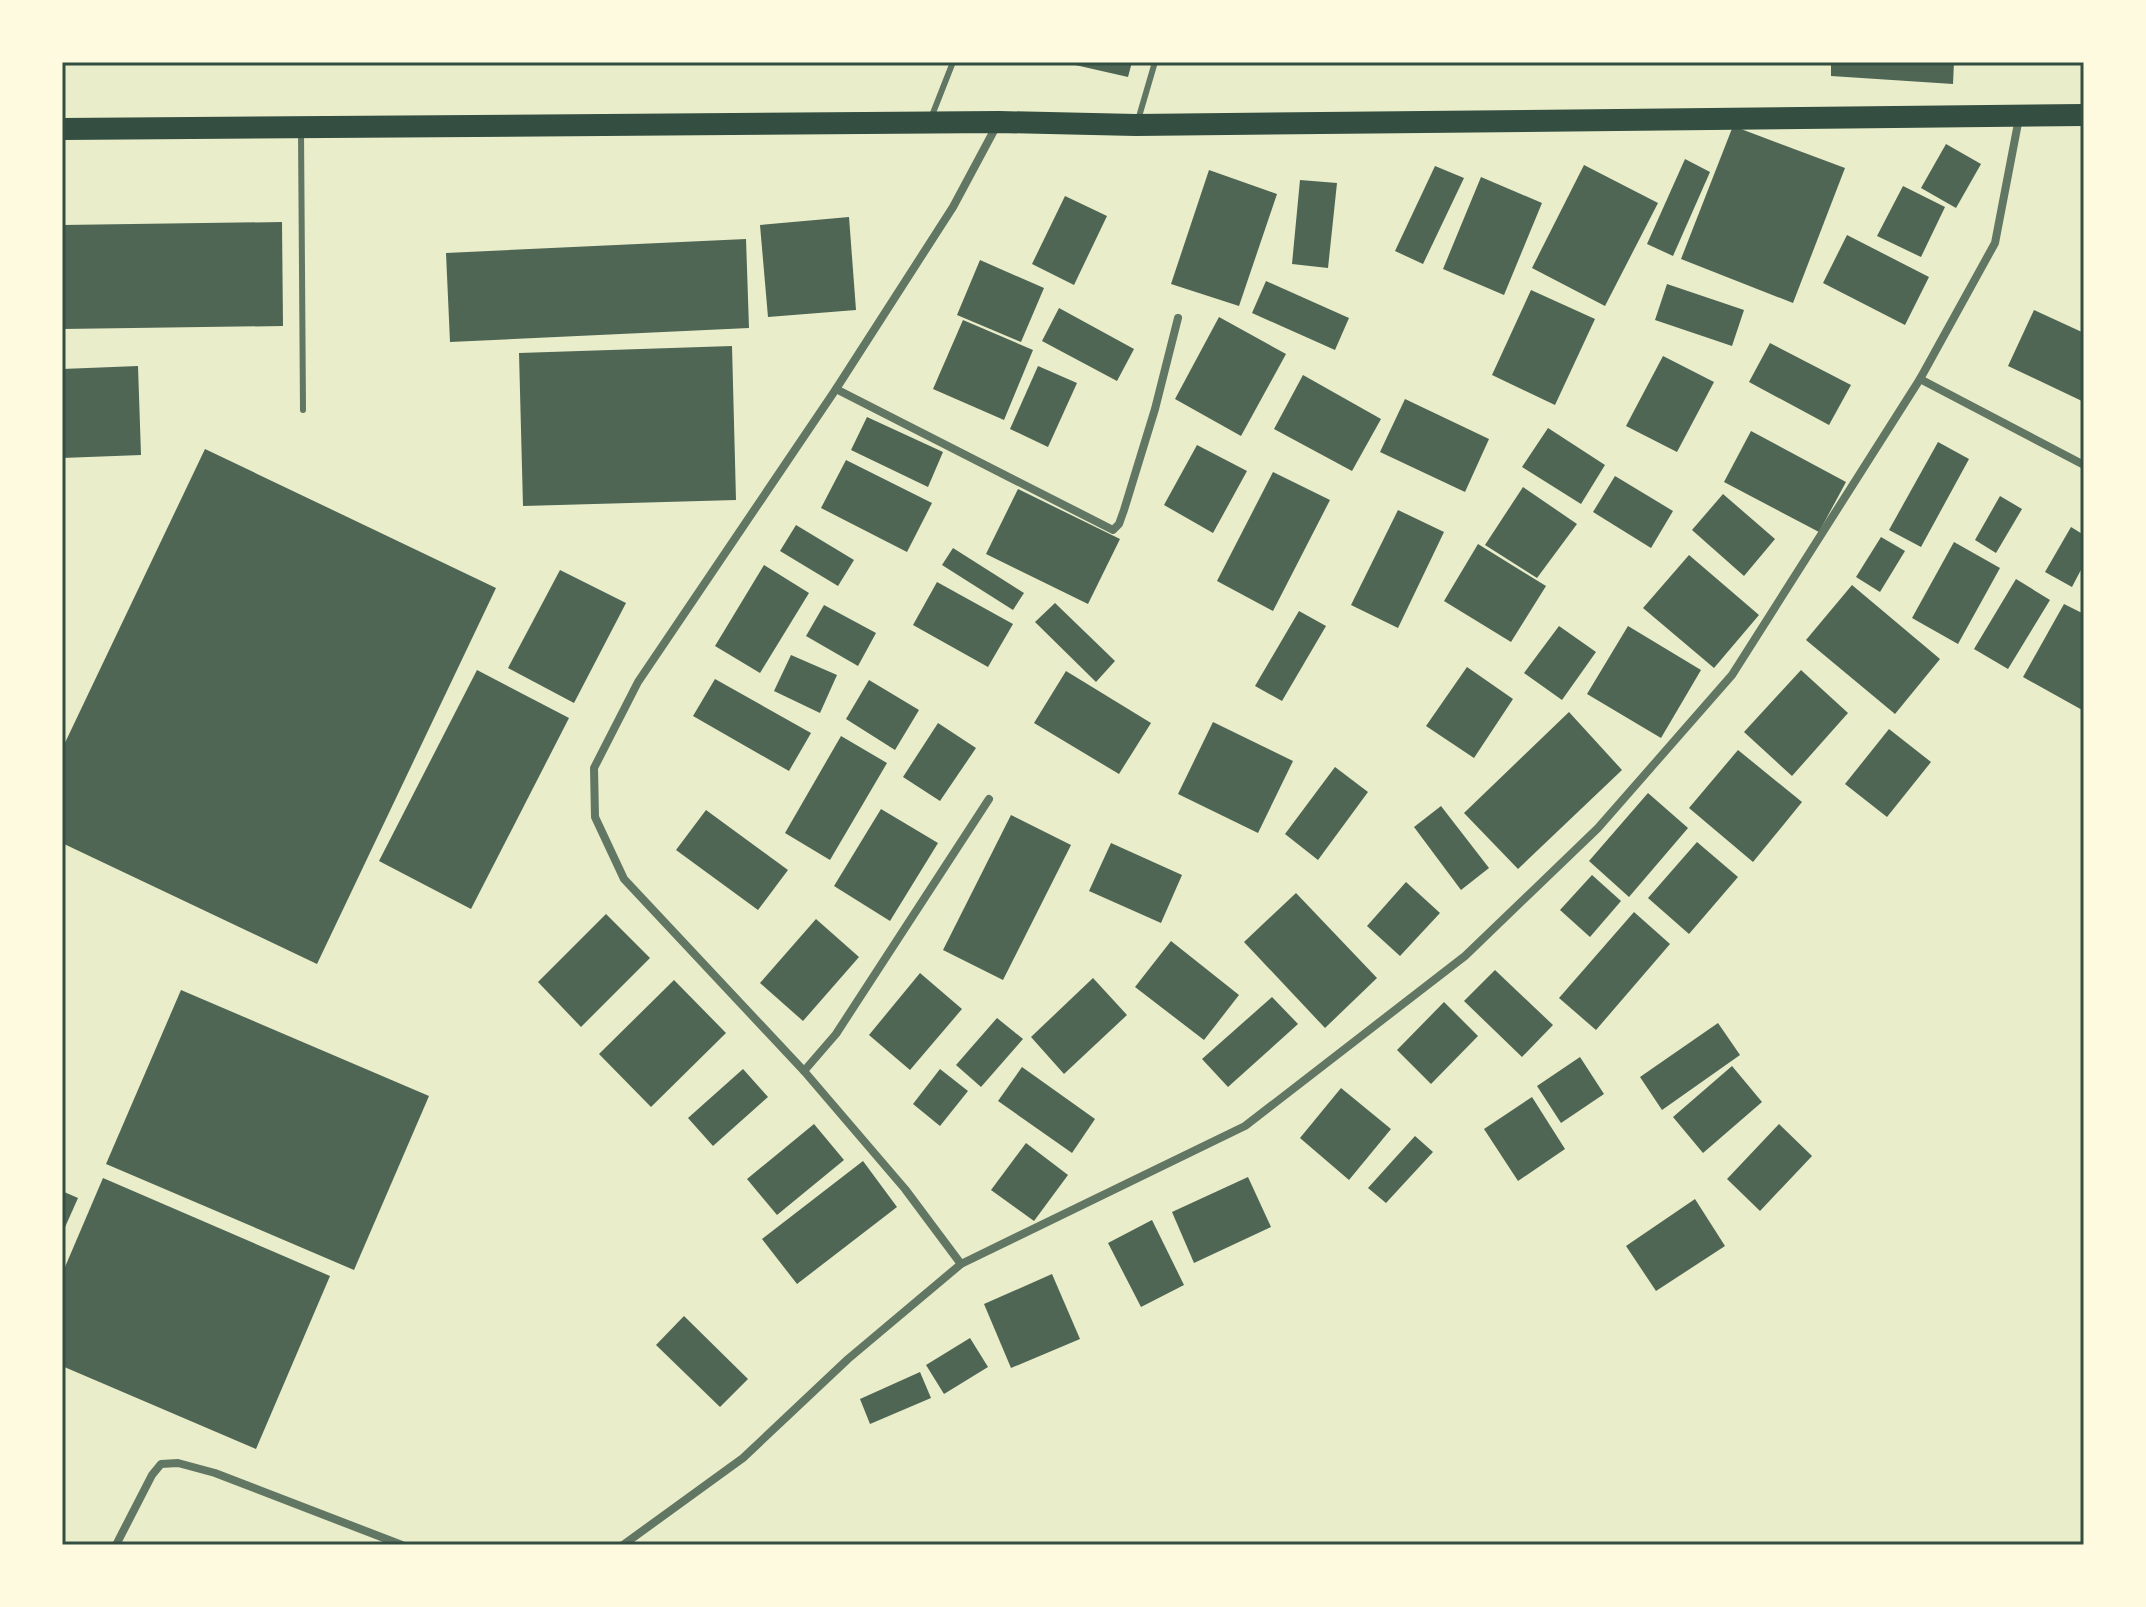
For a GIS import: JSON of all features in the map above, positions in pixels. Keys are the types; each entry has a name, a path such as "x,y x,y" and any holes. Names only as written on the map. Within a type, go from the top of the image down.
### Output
{"highway":[{"path":"62,129 930,122 1136,125 2084,115"},
{"path":"2026,117 2084,127"}],"street":[{"path":"623,1545 743,1458 848,1359 961,1264 1245,1126 1465,956 1598,828 1732,675 1920,379 1995,243 2026,117"},
{"path":"961,1264 905,1189 804,1071 624,879 595,817 594,768 638,682 836,389 953,207 999,122"},
{"path":"836,389 1113,530 1119,524 1129,495 1178,318"},
{"path":"1920,379 2084,465"},
{"path":"804,1071 836,1034 989,799"},
{"path":"116,1545 152,1475 161,1464 178,1463 215,1473 402,1545"}],"lane":[{"path":"930,122 953,62"},
{"path":"1136,125 1155,62"},
{"path":"301,128 303,410"}],"building":[{"path":"1062,62 1132,62 1128,77"},
{"path":"1831,62 1954,62 1953,84 1831,76"},
{"path":"1733,126 1845,168 1793,303 1681,259"},
{"path":"1946,144 1981,164 1956,208 1921,188"},
{"path":"1685,159 1710,172 1673,256 1647,244"},
{"path":"1584,165 1658,203 1605,306 1532,268"},
{"path":"1435,166 1464,178 1423,264 1395,251"},
{"path":"1209,170 1277,194 1239,306 1171,284"},
{"path":"1481,177 1542,203 1504,295 1443,269"},
{"path":"1300,180 1337,183 1328,268 1292,264"},
{"path":"1903,186 1945,207 1921,257 1877,236"},
{"path":"1065,196 1107,216 1074,285 1032,264"},
{"path":"849,217 856,310 768,317 760,225"},
{"path":"282,222 283,326 62,329 62,225"},
{"path":"1847,235 1929,277 1905,325 1823,283"},
{"path":"746,239 749,328 450,342 446,253"},
{"path":"980,260 1044,288 1021,342 957,315"},
{"path":"1266,281 1349,318 1335,350 1252,313"},
{"path":"1667,284 1744,310 1732,346 1655,320"},
{"path":"1531,290 1595,319 1555,405 1492,375"},
{"path":"1059,308 1134,349 1117,381 1042,341"},
{"path":"2034,310 2084,333 2084,402 2008,366"},
{"path":"1219,317 1286,354 1241,436 1175,399"},
{"path":"963,320 1033,350 1004,420 933,389"},
{"path":"1770,343 1851,385 1829,425 1749,382"},
{"path":"732,346 736,500 523,506 519,353"},
{"path":"1663,356 1714,382 1677,452 1626,426"},
{"path":"138,366 141,455 62,458 62,369"},
{"path":"1038,366 1077,383 1048,447 1010,429"},
{"path":"1303,375 1381,419 1352,471 1274,429"},
{"path":"1405,399 1489,439 1465,492 1380,452"},
{"path":"867,417 943,452 928,487 851,450"},
{"path":"1548,428 1605,465 1581,504 1522,467"},
{"path":"1751,431 1846,482 1819,532 1724,482"},
{"path":"1938,442 1969,459 1921,547 1889,530"},
{"path":"1197,445 1247,471 1213,533 1164,505"},
{"path":"205,449 496,588 317,964 62,843 62,749"},
{"path":"846,460 932,503 907,552 821,508"},
{"path":"1273,472 1330,500 1273,611 1217,581"},
{"path":"1615,476 1673,511 1651,548 1593,512"},
{"path":"1523,487 1577,524 1537,578 1485,545"},
{"path":"1018,489 1120,539 1088,604 986,554"},
{"path":"1723,494 1775,539 1744,576 1692,530"},
{"path":"2000,496 2022,509 1996,553 1975,540"},
{"path":"1398,510 1444,532 1398,628 1351,605"},
{"path":"796,525 854,560 838,586 780,551"},
{"path":"2071,527 2084,535 2084,564 2072,587 2045,572"},
{"path":"1881,537 1905,551 1880,592 1856,577"},
{"path":"1954,542 2000,568 1958,644 1912,618"},
{"path":"1478,544 1546,586 1511,642 1444,601"},
{"path":"953,548 1024,593 1013,610 942,565"},
{"path":"1689,555 1759,615 1714,668 1643,608"},
{"path":"764,565 809,593 760,673 715,646"},
{"path":"560,570 626,603 574,703 508,668"},
{"path":"2016,579 2050,600 2008,669 1974,649"},
{"path":"937,582 1013,624 988,667 913,625"},
{"path":"1852,585 1940,659 1895,714 1806,640"},
{"path":"1055,603 1115,661 1096,682 1035,622"},
{"path":"2064,604 2084,614 2084,711 2023,677"},
{"path":"824,605 876,633 858,666 806,636"},
{"path":"1299,611 1326,626 1282,701 1255,686"},
{"path":"1559,626 1596,652 1562,700 1524,673"},
{"path":"1628,626 1701,670 1661,738 1587,694"},
{"path":"791,655 837,675 820,713 774,691"},
{"path":"1467,667 1513,699 1474,758 1426,726"},
{"path":"477,670 569,718 471,909 379,861"},
{"path":"1801,670 1848,713 1792,776 1744,732"},
{"path":"1066,671 1151,723 1119,774 1034,723"},
{"path":"715,679 811,733 789,771 693,716"},
{"path":"869,680 919,710 895,750 846,719"},
{"path":"1569,712 1622,770 1518,869 1464,813"},
{"path":"1213,722 1293,761 1258,833 1178,794"},
{"path":"938,723 976,748 940,801 903,777"},
{"path":"1889,729 1931,762 1887,817 1845,784"},
{"path":"841,736 887,763 830,860 785,833"},
{"path":"1738,750 1802,802 1753,862 1689,808"},
{"path":"1335,767 1368,792 1318,860 1285,834"},
{"path":"1648,793 1688,828 1629,897 1589,861"},
{"path":"1441,806 1489,868 1461,890 1414,827"},
{"path":"881,809 938,843 890,921 834,886"},
{"path":"706,810 788,870 758,910 676,850"},
{"path":"1011,815 1071,845 1003,980 943,950"},
{"path":"1697,842 1738,877 1689,934 1648,898"},
{"path":"1111,843 1182,875 1161,923 1089,891"},
{"path":"1592,875 1621,901 1590,937 1560,910"},
{"path":"1406,882 1440,913 1400,956 1367,926"},
{"path":"1296,893 1377,978 1325,1028 1244,942"},
{"path":"1634,912 1670,944 1596,1030 1559,998"},
{"path":"606,914 650,958 581,1027 538,982"},
{"path":"816,919 859,957 803,1021 760,983"},
{"path":"1171,941 1239,995 1204,1040 1135,987"},
{"path":"1495,970 1553,1025 1522,1057 1464,1001"},
{"path":"920,973 962,1009 910,1070 869,1035"},
{"path":"1093,978 1127,1015 1064,1074 1031,1037"},
{"path":"674,980 726,1033 651,1107 599,1054"},
{"path":"181,990 429,1096 354,1270 106,1164"},
{"path":"1272,997 1298,1024 1228,1087 1202,1059"},
{"path":"1444,1002 1478,1036 1431,1084 1397,1050"},
{"path":"997,1018 1023,1039 981,1087 956,1065"},
{"path":"1718,1023 1740,1055 1662,1110 1640,1077"},
{"path":"1580,1057 1604,1094 1561,1123 1537,1086"},
{"path":"1732,1066 1762,1102 1703,1153 1673,1117"},
{"path":"1022,1067 1095,1119 1072,1153 998,1101"},
{"path":"743,1069 768,1097 713,1146 688,1118"},
{"path":"940,1069 968,1091 940,1126 913,1104"},
{"path":"1341,1088 1391,1129 1349,1180 1300,1138"},
{"path":"1532,1097 1565,1149 1518,1181 1484,1129"},
{"path":"814,1124 844,1160 777,1215 747,1179"},
{"path":"1779,1124 1812,1156 1760,1211 1727,1179"},
{"path":"1415,1136 1433,1152 1386,1203 1368,1188"},
{"path":"1026,1143 1068,1175 1034,1221 991,1190"},
{"path":"863,1161 897,1207 797,1284 762,1239"},
{"path":"1248,1177 1271,1227 1194,1263 1172,1212"},
{"path":"103,1178 330,1276 256,1449 62,1366 62,1274"},
{"path":"62,1191 78,1198 62,1234"},
{"path":"1695,1199 1725,1246 1656,1291 1626,1246"},
{"path":"1152,1220 1184,1285 1141,1307 1108,1243"},
{"path":"1052,1274 1080,1339 1011,1368 984,1304"},
{"path":"684,1316 748,1379 720,1407 656,1345"},
{"path":"970,1338 988,1367 944,1394 926,1365"},
{"path":"920,1372 931,1398 870,1424 860,1399"}]}
